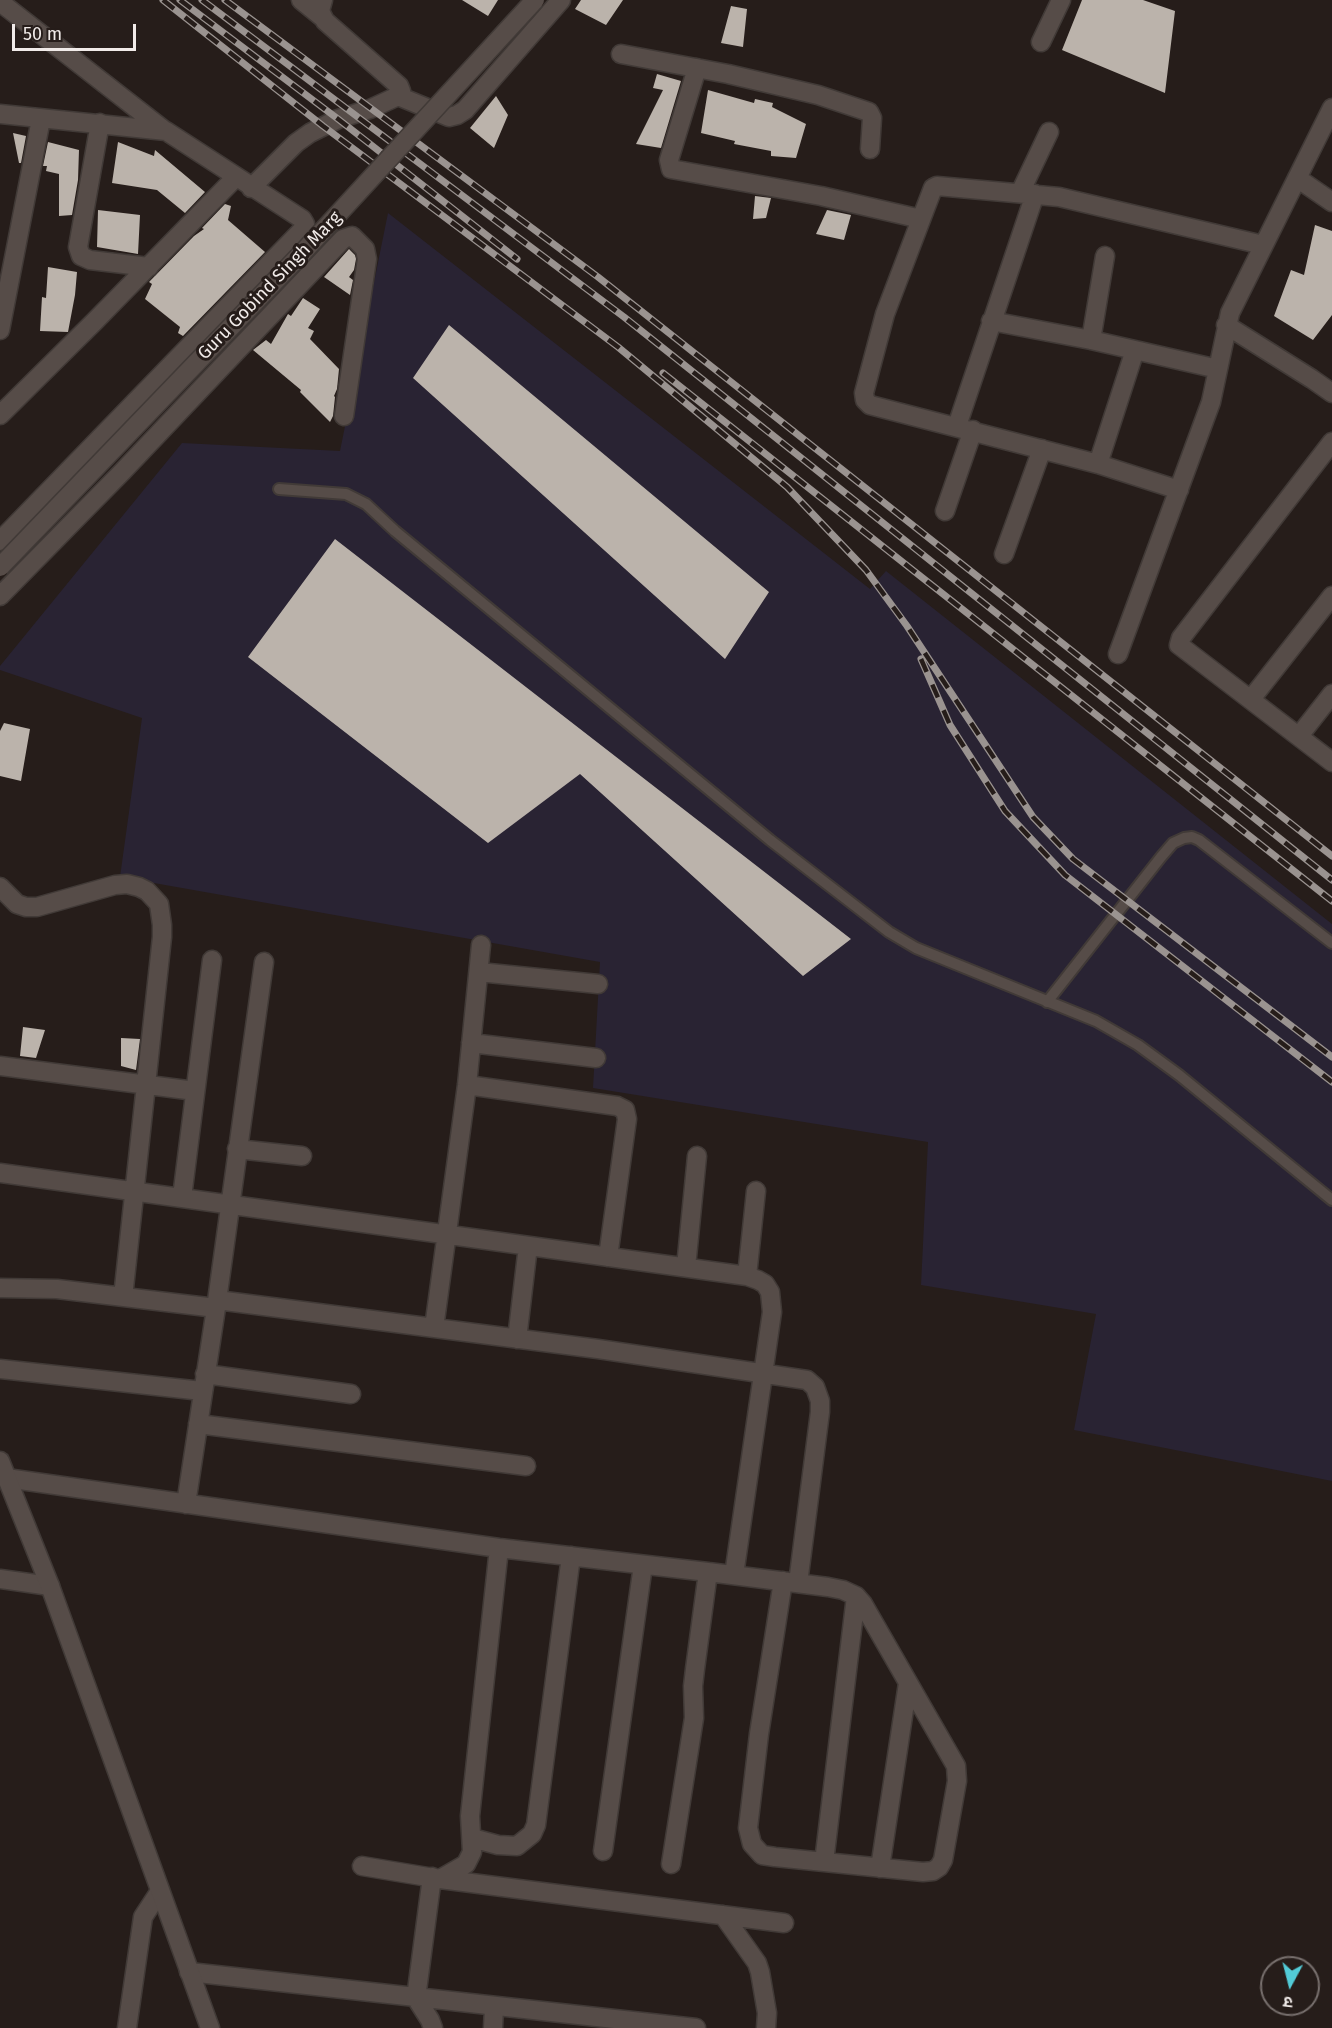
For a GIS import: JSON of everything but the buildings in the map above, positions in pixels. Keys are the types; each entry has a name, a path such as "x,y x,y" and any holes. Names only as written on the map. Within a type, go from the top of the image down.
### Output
{"street":[{"path":"252,188 296,143 310,133 338,119 370,109 398,96 401,92 399,86 322,8 302,0"},
{"name":"Guru Gobind Singh Marg","path":"0,567 304,250 535,0"},
{"path":"398,96 450,117 457,115 465,110 561,0"},
{"path":"1041,42 1061,0"},
{"path":"0,2 166,131 304,222 304,228 0,541"},
{"path":"621,54 728,74 818,95 869,112 872,118 870,149"},
{"path":"697,68 669,160 671,169 792,190 921,219"},
{"path":"1118,654 1211,402 1226,325 1233,304 1332,108"},
{"path":"0,114 166,131"},
{"path":"0,330 41,119"},
{"path":"100,123 78,247 81,256 90,260 149,267"},
{"path":"945,511 992,321 1027,193 1049,132"},
{"path":"0,415 235,178"},
{"path":"1297,178 1332,202"},
{"path":"1179,490 1098,464 867,403 864,397 885,314 933,188 937,186 1027,193 1071,200 1263,245"},
{"path":"0,596 123,471 343,239 352,236 366,249 367,260 344,416"},
{"path":"1091,340 1105,256"},
{"path":"992,321 1091,340 1218,369"},
{"path":"1226,325 1312,378 1332,393"},
{"path":"1098,464 1136,350"},
{"path":"1332,442 1179,645 1332,762"},
{"path":"1004,555 1042,449"},
{"path":"1251,699 1332,596"},
{"path":"1299,736 1332,694"},
{"path":"0,887 17,904 26,907 37,907 127,884 139,887 154,897 159,904 162,925 123,1297"},
{"path":"434,1328 467,1085 481,945"},
{"path":"182,1197 212,960"},
{"path":"186,1504 217,1304 264,962"},
{"path":"478,972 598,984"},
{"path":"471,1043 596,1058"},
{"path":"0,1066 195,1092"},
{"path":"467,1085 617,1106 625,1110 627,1119 609,1257"},
{"path":"237,1149 302,1156"},
{"path":"686,1268 698,1156"},
{"path":"0,1173 747,1276 765,1284 772,1301 734,1575"},
{"path":"747,1276 756,1191"},
{"path":"517,1339 528,1246"},
{"path":"0,1288 57,1289 434,1328 763,1372 807,1380 815,1387 820,1401 819,1425 791,1582 759,1734 748,1828 749,1837 762,1855 923,1872 933,1871 943,1860 957,1781 956,1766 863,1604 856,1596 828,1587 791,1582 734,1575 499,1548 186,1504 3,1469"},
{"path":"0,1369 351,1394"},
{"path":"198,1424 526,1466"},
{"path":"3,1469 50,1586 210,2028"},
{"path":"436,1878 466,1864 472,1852 470,1816 499,1548"},
{"path":"472,1838 498,1845 517,1846 532,1834 536,1826 571,1556"},
{"path":"603,1851 643,1565"},
{"path":"671,1864 694,1718 694,1669 708,1572"},
{"path":"0,1579 50,1586"},
{"path":"824,1862 856,1596"},
{"path":"880,1868 908,1683"},
{"path":"362,1866 436,1878 784,1923"},
{"path":"433,2028 416,1998 436,1878"},
{"path":"127,2028 140,1932 148,1907 160,1891"},
{"path":"723,1915 757,1963 767,2013 766,2028"},
{"path":"189,1972 633,2025 696,2028"},
{"path":"493,2028 495,2007"}],"lane":[{"path":"279,489 346,494 366,504 395,531 770,840 889,932 916,948 1096,1021 1138,1045 1179,1075 1332,1200"},
{"path":"1047,1002 1161,857 1173,843 1184,838 1192,837 1199,840 1332,943"}],"shaded area":[{"path":"388,213 870,589 886,571 1332,924 1332,1481 1074,1430 1096,1314 921,1285 928,1142 593,1088 600,962 120,877 142,718 0,670 0,666 182,443 340,451"}],"railway":[{"path":"163,0 323,126 618,347 787,487 866,570 907,626 1033,817 1073,859 1332,1057"},
{"path":"180,0 338,119 517,259"},
{"path":"202,0 624,317 1332,880"},
{"path":"225,0 598,277 1332,856"},
{"path":"663,373 1332,901"},
{"path":"921,659 950,725 1005,811 1065,875 1332,1082"}]}
